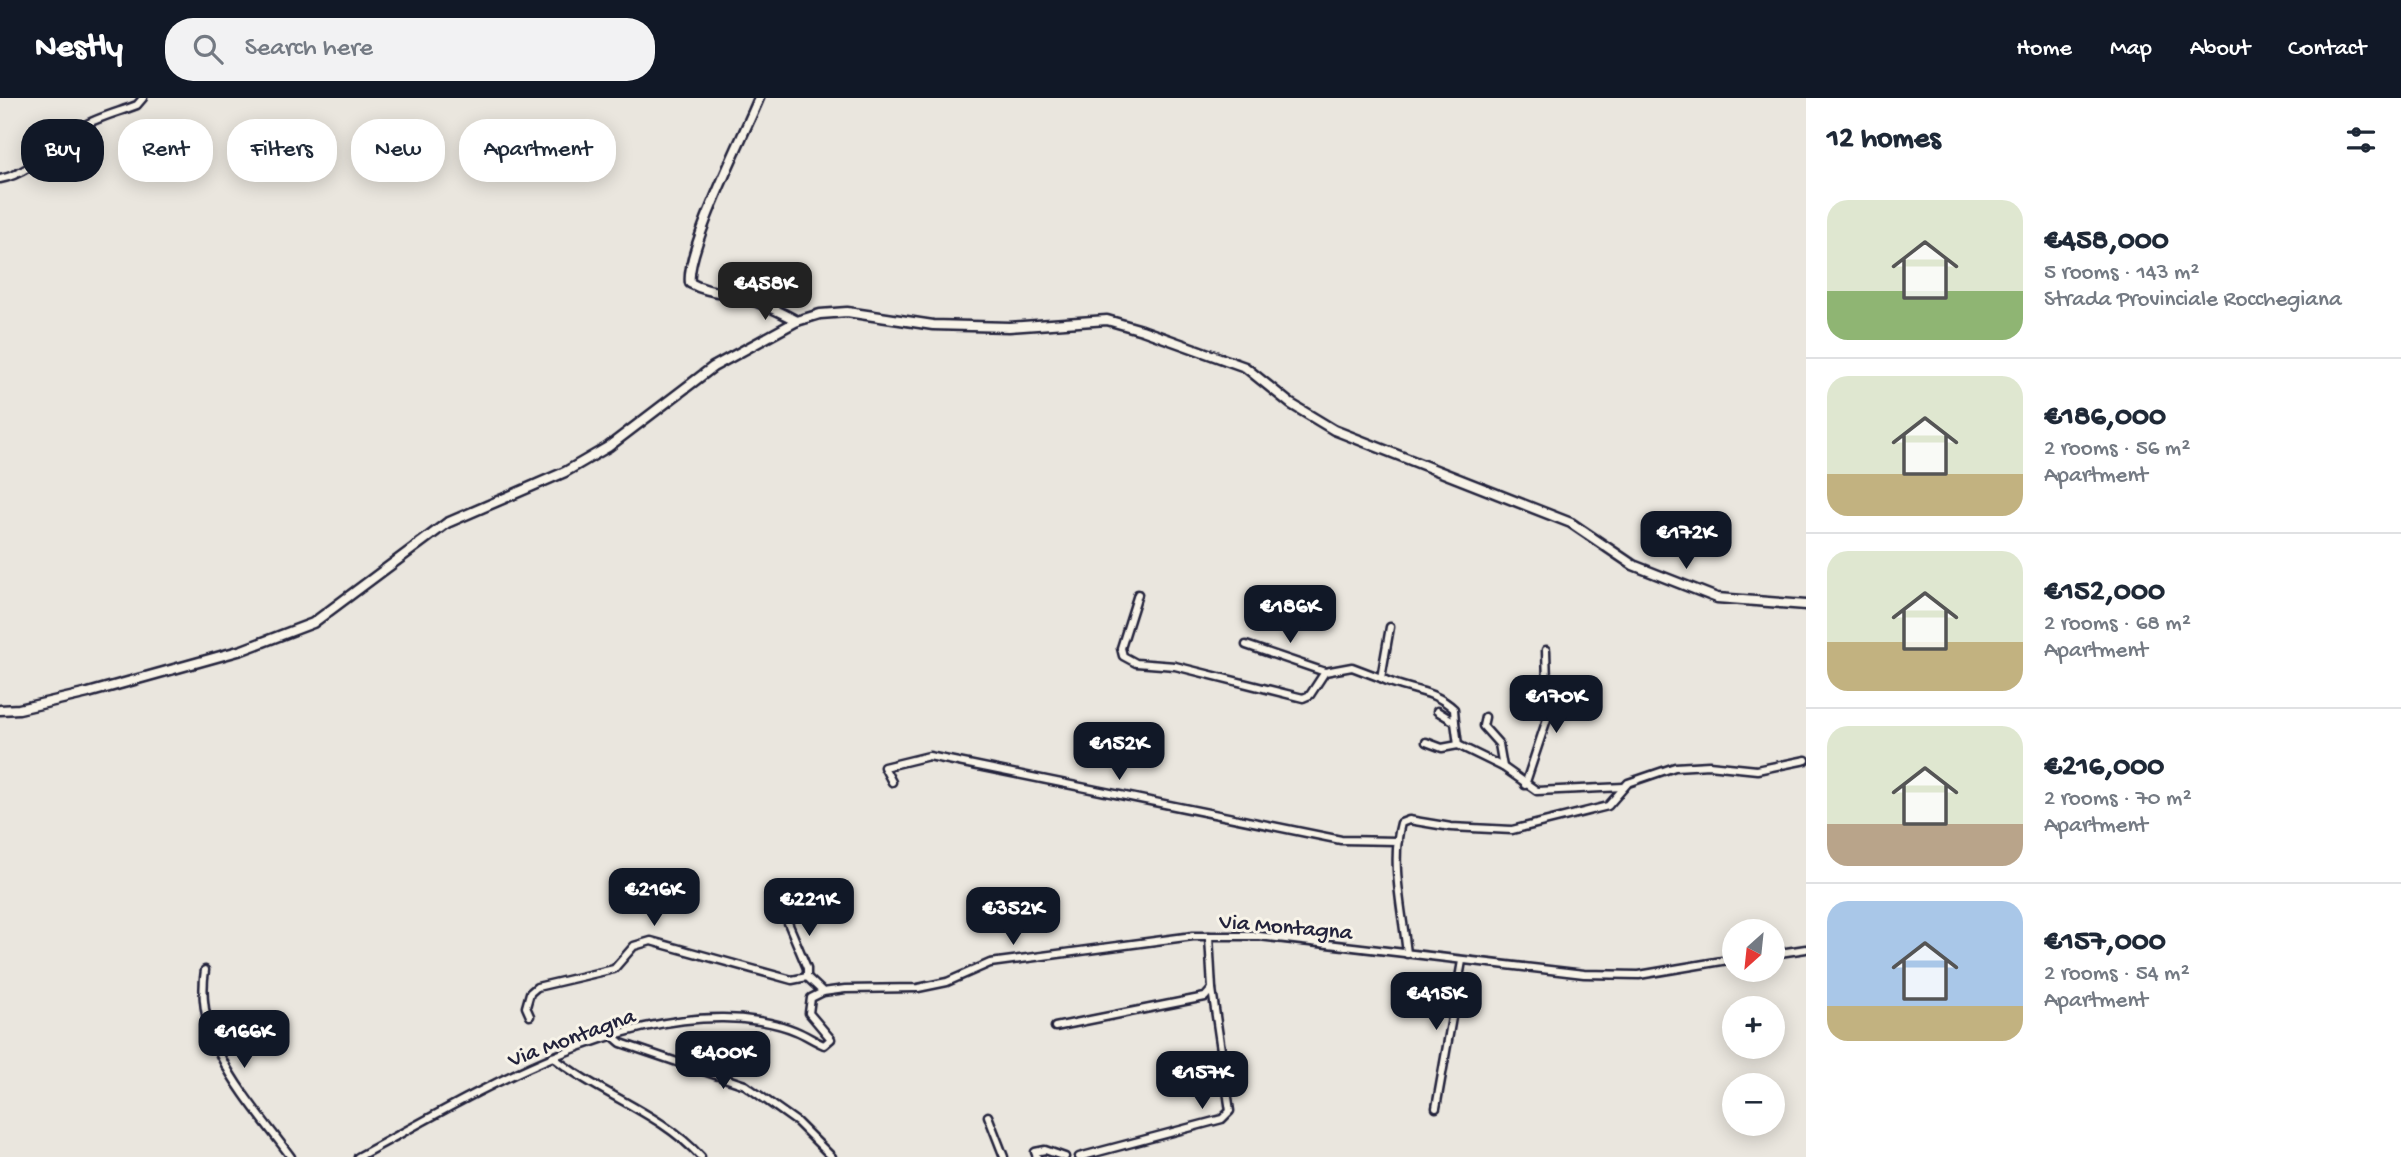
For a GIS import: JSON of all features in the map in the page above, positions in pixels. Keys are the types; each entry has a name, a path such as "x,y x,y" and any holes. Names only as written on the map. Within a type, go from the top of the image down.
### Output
{"main road":[{"path":"759,98 688,270 690,283 702,289 739,296 778,310 797,321"},
{"path":"0,710 51,703 100,690 242,650 313,623 447,523 565,472 608,447 713,367 797,321 820,314 847,312 933,325 996,327 1107,320 1245,367 1291,404 1334,430 1571,523 1633,565 1717,598 1806,605"}],"street":[{"path":"0,179 12,177 46,156 80,127 137,105 142,98"},
{"path":"1138,594 1121,648 1123,656 1136,663 1175,666 1303,698 1311,695 1325,671"},
{"path":"1381,678 1390,627"},
{"path":"1247,645 1325,671 1352,667 1420,688 1444,699 1454,709 1458,744"},
{"path":"1525,785 1548,716 1546,650"},
{"path":"1529,695 1548,716"},
{"path":"1437,711 1455,722"},
{"path":"1485,717 1483,726 1499,744 1503,767"},
{"path":"1426,742 1442,748 1458,744 1503,767 1525,785 1537,790 1624,787 1675,767 1709,765 1757,770 1806,760"},
{"path":"892,782 884,767 929,756 1341,840 1398,841"},
{"path":"1407,954 1398,841 1401,824 1409,820 1495,831 1512,830 1608,806 1624,787"},
{"path":"781,906 807,968 807,976 823,992 811,998 809,1013 831,1039 840,1043"},
{"path":"1079,1157 1223,1119 1230,1111 1212,989 1209,936"},
{"name":"Via Montagna","path":"823,992 876,987 918,988 947,982 990,963 1209,936 1259,936 1584,974 1639,975 1722,961"},
{"path":"530,1016 526,1007 530,993 537,987 614,969 634,946 651,941 792,980 807,976"},
{"path":"1785,952 1806,948"},
{"path":"1436,1108 1462,961"},
{"path":"205,970 202,986 205,1012 218,1049 251,1106 290,1157"},
{"path":"1055,1027 1205,997 1212,989"},
{"name":"Via Montagna","path":"358,1157 501,1080 553,1057 669,1021 724,1018 796,1031 824,1045 831,1039"},
{"path":"614,1037 621,1044 745,1085 797,1122 832,1157"},
{"path":"553,1057 578,1077 634,1106 683,1138 701,1157"},
{"path":"1209,1085 1226,1085"},
{"path":"988,1116 1004,1157"},
{"path":"1037,1157 1035,1152 1045,1150 1065,1157"}]}
